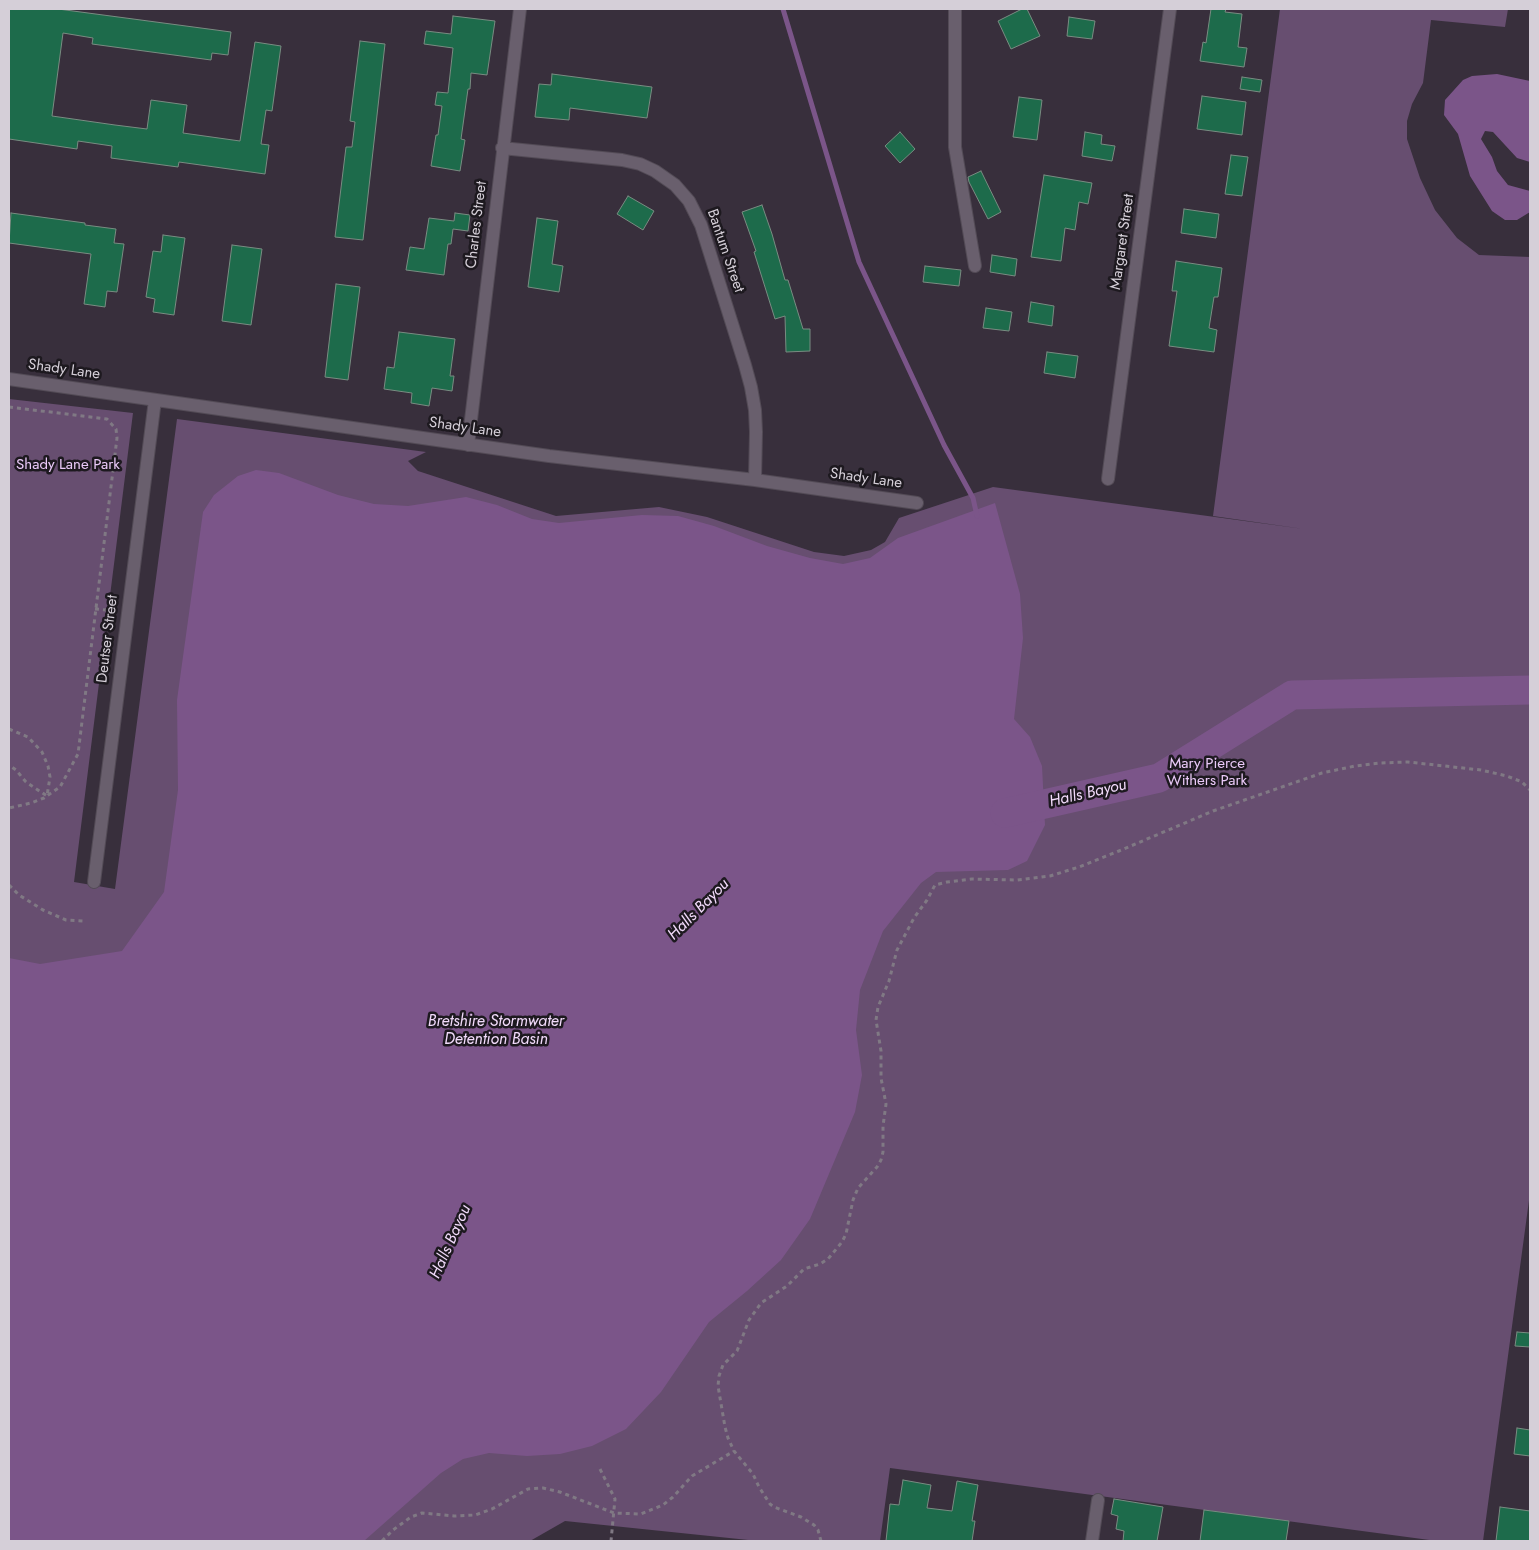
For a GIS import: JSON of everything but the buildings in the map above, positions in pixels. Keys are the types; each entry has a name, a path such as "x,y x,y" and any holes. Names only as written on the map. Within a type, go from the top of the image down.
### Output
{"street":[{"name":"Charles Street","path":"468,445 520,9"},
{"path":"956,9 955,147 975,266"},
{"name":"Margaret Street","path":"1108,479 1170,9"},
{"name":"Bantum Street","path":"502,148 622,160 640,164 655,170 674,185 689,201 701,225 751,387 756,432 755,480"},
{"name":"Shady Lane","path":"9,379 468,445 755,480 917,503"},
{"name":"Deutser Street","path":"94,882 155,400"},
{"path":"1092,1541 1098,1500"}],"path":[{"path":"9,408 107,420 116,429 117,438 78,754 60,787 47,796 31,803 9,808"},
{"path":"95,608 128,612"},
{"path":"9,729 28,737 42,752 49,771 47,796"},
{"path":"821,1541 818,1530 814,1525 800,1516 770,1504 759,1488 753,1474 734,1451 725,1427 718,1386 719,1376 724,1365 737,1351 750,1320 761,1303 787,1286 804,1269 820,1264 828,1259 842,1242 846,1234 853,1200 858,1188 881,1160 886,1104 881,1078 881,1050 876,1020 878,1007 897,950 914,918 936,885 972,879 1017,880 1050,876 1087,864 1213,811 1322,773 1354,766 1408,762 1481,770 1507,776 1522,782 1530,790"},
{"path":"9,765 26,782 47,796"},
{"path":"9,885 19,895 43,910 66,920 84,921"},
{"path":"382,1541 411,1517 422,1513 454,1516 475,1515 492,1509 528,1490 543,1488 560,1492 614,1513 641,1514 663,1505 692,1476 734,1451"},
{"path":"600,1470 614,1499 611,1541"}],"green space":[{"path":"1280,9 1508,9 1505,27 1431,20 1423,83 1412,104 1407,121 1407,139 1420,178 1435,210 1457,238 1479,255 1530,257 1530,1193 1483,1541 1437,1541 890,1468 880,1541 758,1541 565,1521 530,1541 9,1541 9,399 133,413 74,882 115,889 177,419 426,452 408,461 418,471 556,516 659,507 707,517 814,552 844,556 871,550 885,542 899,518 993,487 1304,529 1213,516"}],"water":[{"path":"1497,74 1530,81 1530,162 1517,158 1493,132 1485,131 1481,139 1492,157 1497,171 1508,185 1530,191 1530,212 1517,220 1505,220 1492,211 1470,176 1458,134 1444,115 1445,100 1463,80 1472,76"},
{"name":"Bretshire Stormwater Detention Basin","path":"256,470 279,473 338,495 374,504 408,506 466,497 497,505 532,519 559,523 642,515 678,516 714,526 767,546 810,558 843,564 870,558 898,538 995,503 1020,594 1023,638 1014,719 1030,737 1042,766 1045,825 1027,861 1008,870 936,872 921,883 883,931 860,990 856,1030 862,1075 855,1112 810,1219 781,1260 709,1322 661,1392 626,1429 592,1446 560,1454 527,1456 489,1453 463,1459 441,1473 364,1541 9,1541 9,958 40,964 122,951 164,892 178,790 177,700 203,512 214,495 238,476"}],"waterway":[{"path":"783,9 859,262 944,445 973,498 977,516"},
{"name":"Halls Bayou","path":"1005,813 1159,778 1292,695 1530,690"}],"park label":[{"name":"Shady Lane Park","path":"68,465"},
{"name":"Mary Pierce Withers Park","path":"1207,772"}]}
